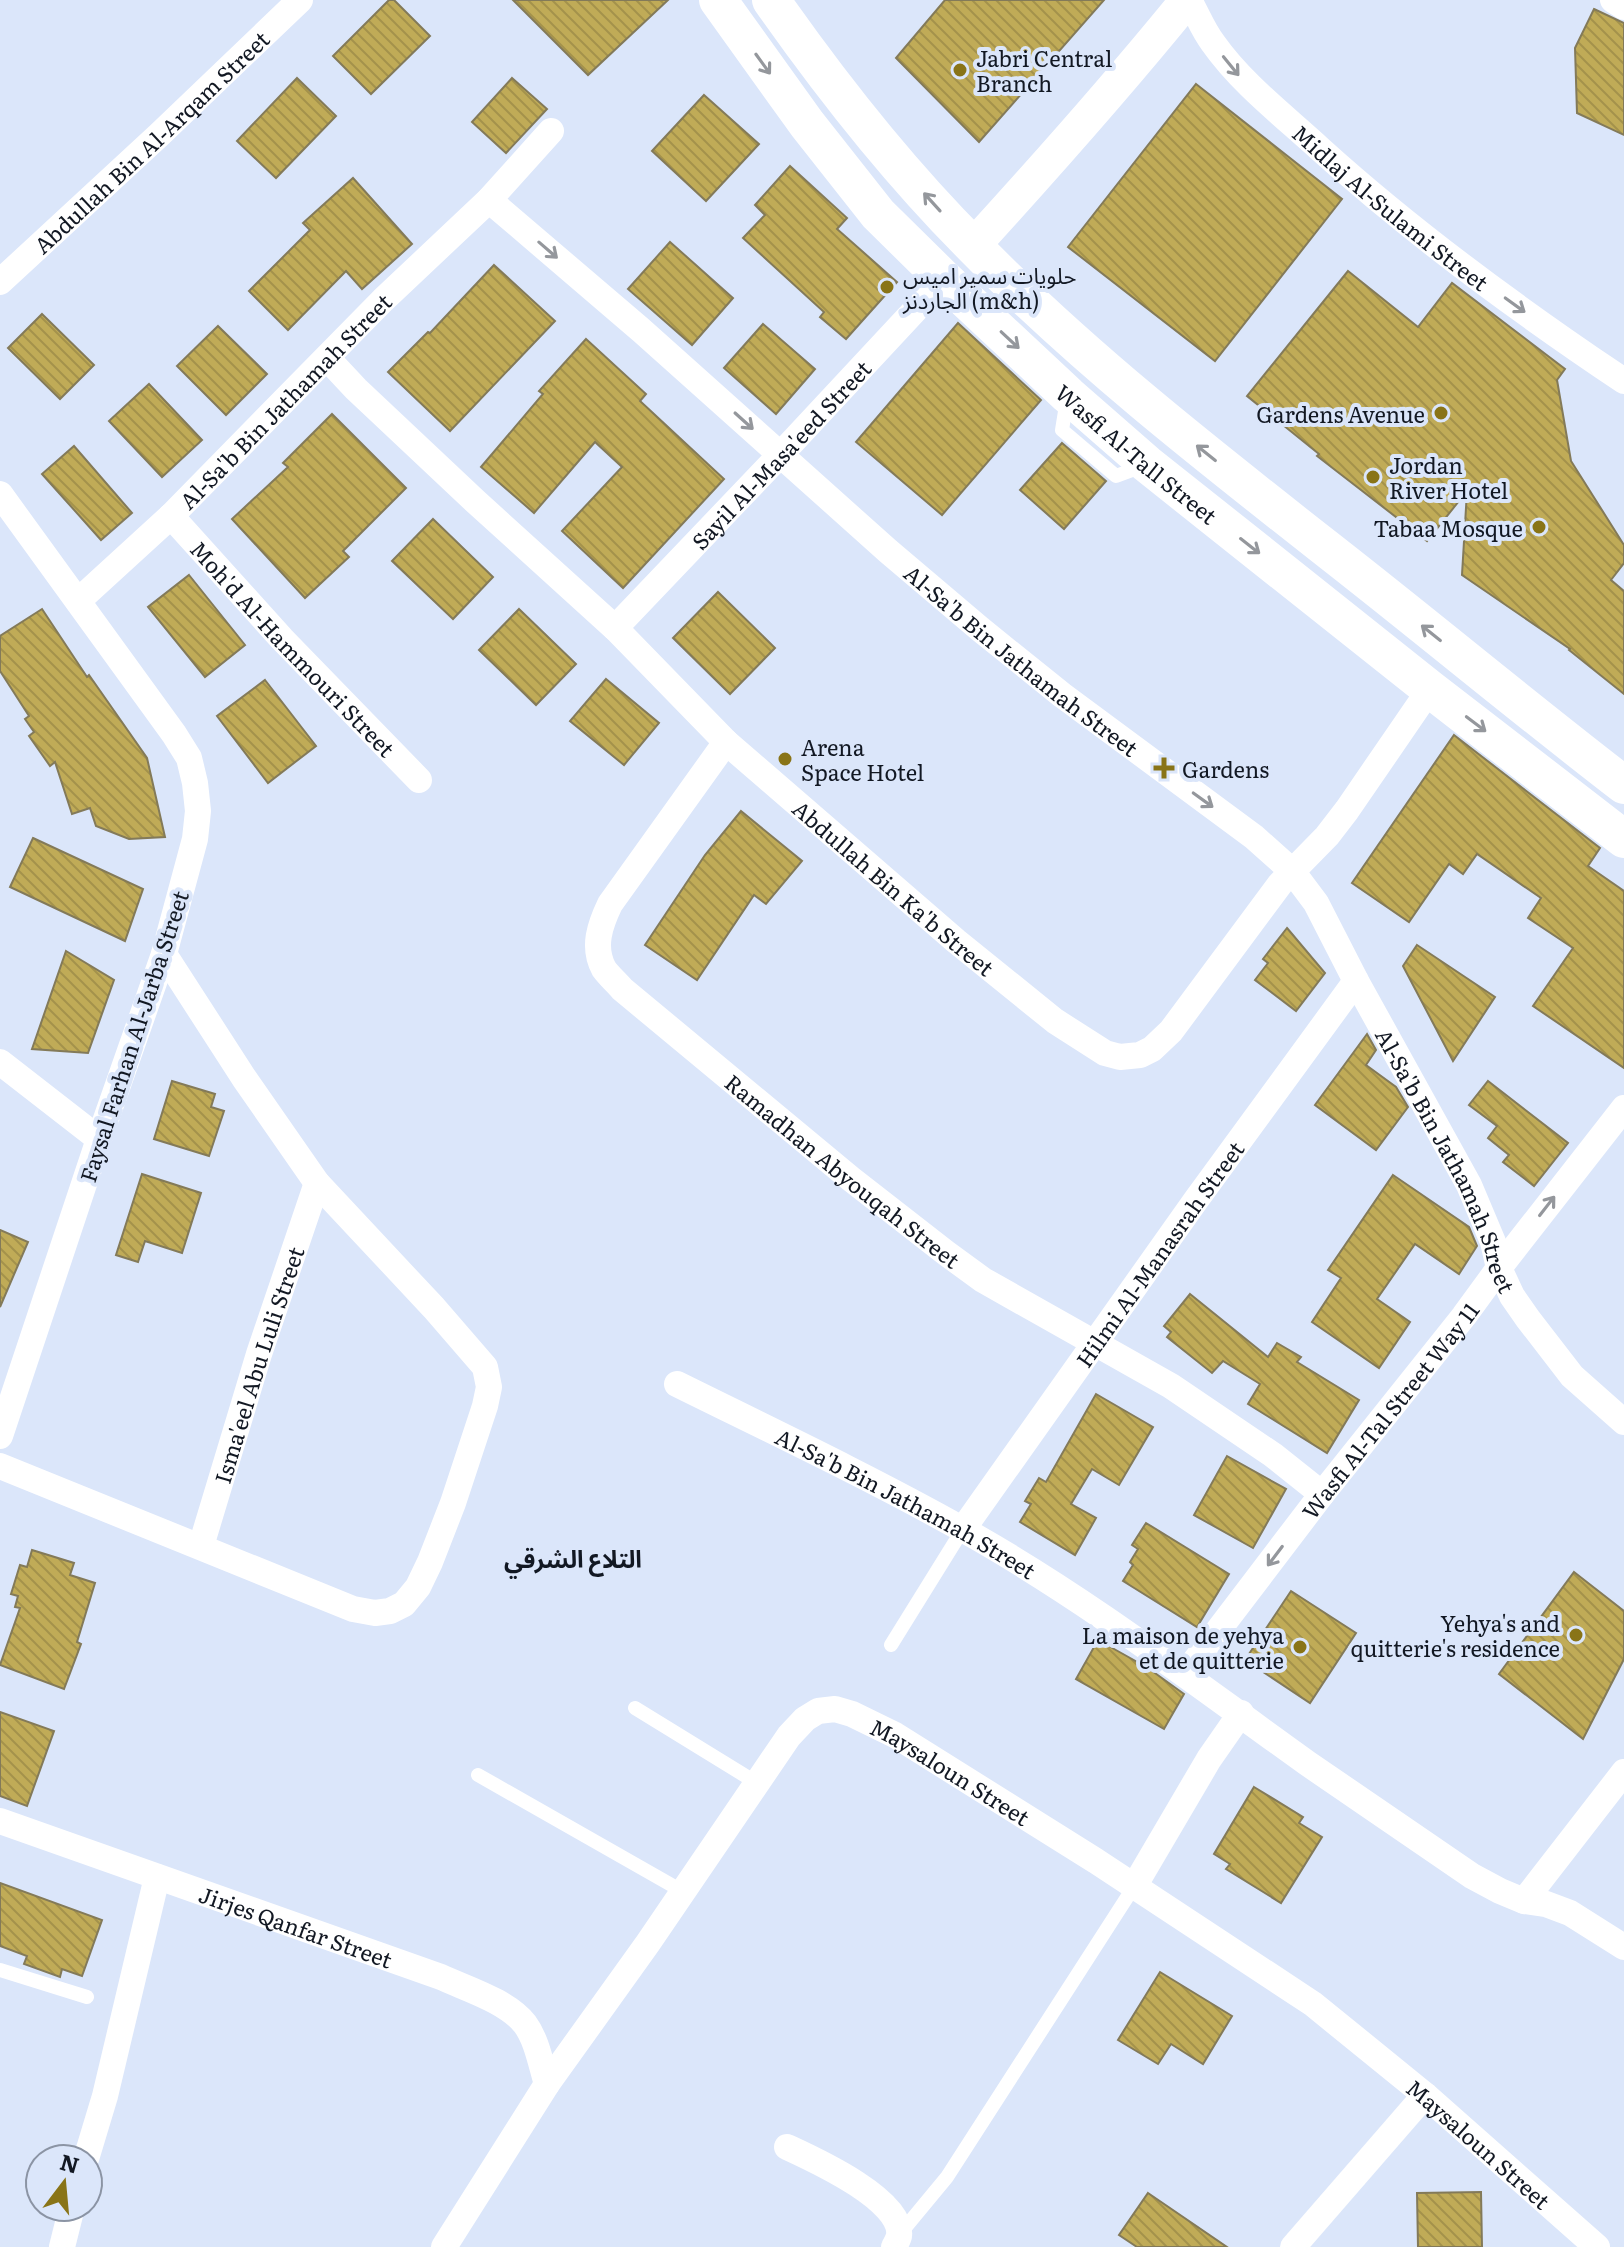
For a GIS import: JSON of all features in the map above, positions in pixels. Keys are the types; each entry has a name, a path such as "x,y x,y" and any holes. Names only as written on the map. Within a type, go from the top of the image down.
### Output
{"main road":[{"name":"Wasfi Al-Tall Street","path":"771,0 904,171 973,246 1077,346 1204,452 1624,785"},
{"name":"Wasfi Al-Tall Street","path":"731,5 807,124 878,214 1068,395 1147,464 1624,839"}],"street":[{"name":"Abdullah Bin Al-Arqam Street","path":"0,282 300,0"},
{"path":"973,246 1054,158 1188,0"},
{"name":"Midlaj Al-Sulami Street","path":"1188,0 1211,41 1240,77 1341,168 1421,235 1624,381"},
{"path":"1613,0 1624,7"},
{"name":"Al-Sa'b Bin Jathamah Street","path":"78,601 171,516 436,248 489,200 551,131"},
{"name":"Al-Sa'b Bin Jathamah Street","path":"489,200 980,629 1074,704 1254,837 1292,871 1316,903 1469,1185 1512,1296 1572,1376 1624,1422"},
{"name":"Sayil Al-Masa'eed Street","path":"615,628 944,279"},
{"name":"Abdullah Bin Ka'b Street","path":"327,358 410,440 615,628 726,742 956,941 1055,1021 1105,1053 1120,1057 1140,1055 1152,1049 1171,1031 1280,884 1341,819 1430,689"},
{"name":"Faysal Farhan Al-Jarba Street","path":"0,494 189,758 198,811 195,839 164,954 0,1436"},
{"name":"Moh'd Al-Hammouri Street","path":"171,516 282,639 419,780"},
{"name":"Ramadhan Abyouqah Street","path":"726,742 610,904 599,927 598,948 604,968 622,989 933,1244 983,1280 1171,1386 1273,1455 1322,1494"},
{"path":"0,1466 353,1609 375,1613 390,1611 404,1604 418,1587 453,1503 485,1406 489,1387 485,1367 317,1183 164,954"},
{"name":"Hilmi Al-Manasrah Street","path":"963,1529 1356,981"},
{"path":"0,1062 99,1139"},
{"name":"Wasfi Al-Tal Street Way 11","path":"1185,1674 1624,1108"},
{"name":"Isma'eel Abu Luli Street","path":"201,1546 259,1354 317,1183"},
{"name":"Al-Sa'b Bin Jathamah Street","path":"677,1384 963,1529 1111,1622 1472,1876 1524,1901 1546,1904 1570,1913 1624,1947"},
{"name":"Maysaloun Street","path":"444,2247 547,2084 648,1943 789,1736 805,1719 818,1711 835,1709 895,1735 1135,1885 1313,2004 1425,2095 1597,2247"},
{"path":"1135,1885 1209,1759 1241,1713"},
{"path":"1524,1901 1624,1772"},
{"name":"Jirjes Qanfar Street","path":"0,1821 441,1977 500,2003 525,2024 547,2084"},
{"path":"91,2143 105,2096 157,1877"},
{"path":"1293,2247 1425,2095"},
{"path":"787,2147 835,2169 867,2190 895,2217 897,2241"},
{"path":"62,2247 68,2223"}],"lane":[{"path":"891,1645 963,1529"},
{"path":"635,1708 757,1783"},
{"path":"478,1775 682,1891"},
{"path":"897,2241 947,2177 1135,1885"},
{"path":"0,1970 87,1997"}],"building":[{"path":"389,0 394,0 430,36 371,94 333,56"},
{"path":"513,0 668,0 588,75"},
{"path":"945,0 1104,0 979,142 896,58"},
{"path":"1594,9 1624,23 1624,135 1577,113 1575,48"},
{"path":"297,78 336,116 276,178 237,141"},
{"path":"512,78 547,109 506,153 472,122"},
{"path":"1196,84 1342,199 1215,361 1068,247"},
{"path":"704,95 759,144 706,201 652,151"},
{"path":"790,166 847,218 837,229 897,282 846,339 820,317 824,312 743,238 765,215 755,205"},
{"path":"353,178 412,244 362,289 346,271 288,330 249,291 310,230 303,223"},
{"path":"670,242 733,298 692,345 628,289"},
{"path":"494,265 555,321 450,431 388,372"},
{"path":"1348,271 1418,327 1452,283 1565,369 1557,380 1571,461 1624,545 1624,563 1611,580 1624,591 1624,694 1570,649 1462,575 1467,491 1427,541 1317,456 1319,454 1247,396"},
{"path":"42,314 94,365 60,399 8,348"},
{"path":"958,323 1041,400 942,515 856,442"},
{"path":"763,324 815,369 776,414 724,368"},
{"path":"218,326 267,374 226,415 177,366"},
{"path":"586,339 646,394 640,401 724,479 623,588 562,531 622,467 595,442 534,513 481,467 543,394 539,391"},
{"path":"149,384 202,440 162,477 109,421"},
{"path":"332,414 406,488 343,551 349,557 305,598 232,519 288,467 283,463"},
{"path":"1062,443 1106,481 1064,529 1020,490"},
{"path":"74,446 132,513 101,540 42,474"},
{"path":"433,519 493,577 453,619 392,561"},
{"path":"189,575 245,645 205,677 148,607"},
{"path":"718,592 775,648 730,694 673,638"},
{"path":"42,609 147,758 165,837 129,839 96,826 90,808 72,814 55,762 50,766 29,736 34,732 25,719 29,716 0,671 0,636"},
{"path":"519,609 576,664 536,705 479,650"},
{"path":"606,679 659,723 624,765 570,721"},
{"path":"265,680 316,746 268,783 217,716"},
{"path":"1454,735 1600,848 1588,866 1624,891 1624,1068 1533,1006 1573,948 1528,918 1541,898 1477,854 1463,874 1449,864 1409,922 1352,883"},
{"path":"741,811 802,861 766,904 754,895 697,980 645,945 705,855"},
{"path":"33,838 143,889 125,941 10,887"},
{"path":"1287,928 1325,973 1296,1011 1255,980 1268,963 1263,959"},
{"path":"1417,945 1495,997 1453,1061 1403,966"},
{"path":"66,951 114,980 88,1053 32,1049"},
{"path":"1367,1034 1376,1050 1366,1065 1396,1087 1408,1107 1376,1150 1315,1105"},
{"path":"172,1081 215,1094 211,1107 224,1111 209,1156 154,1139"},
{"path":"1488,1081 1568,1143 1534,1186 1503,1162 1509,1155 1488,1138 1497,1126 1469,1105"},
{"path":"142,1174 201,1193 182,1253 145,1241 138,1262 116,1255"},
{"path":"1393,1175 1469,1227 1477,1246 1459,1274 1415,1244 1377,1299 1410,1322 1379,1368 1312,1322 1341,1278 1328,1270"},
{"path":"0,1230 28,1242 0,1307"},
{"path":"1190,1294 1268,1357 1277,1343 1301,1357 1297,1362 1359,1400 1327,1453 1248,1404 1260,1384 1223,1361 1212,1373 1167,1337 1171,1332 1164,1326"},
{"path":"1096,1394 1153,1427 1119,1485 1092,1469 1071,1504 1096,1518 1075,1555 1020,1522 1031,1504 1025,1501 1039,1478 1046,1482"},
{"path":"1227,1456 1286,1489 1253,1548 1194,1515"},
{"path":"1146,1523 1229,1574 1197,1627 1123,1581 1138,1549 1132,1545"},
{"path":"32,1550 74,1563 70,1575 95,1583 77,1642 81,1644 64,1689 0,1665 20,1608 15,1607 18,1596 11,1594 20,1565 27,1567"},
{"name":"Yehya's and quitterie's residence","path":"1574,1572 1624,1611 1624,1659 1583,1739 1499,1674"},
{"name":"La maison de yehya et de quitterie","path":"1291,1591 1356,1633 1310,1703 1245,1660"},
{"path":"1098,1640 1148,1668 1184,1694 1164,1729 1076,1679"},
{"path":"0,1712 54,1731 27,1806 0,1796"},
{"path":"1254,1787 1303,1817 1299,1823 1322,1837 1281,1903 1226,1869 1230,1864 1214,1854"},
{"path":"0,1883 102,1920 82,1976 62,1969 60,1977 24,1964 27,1956 0,1946"},
{"path":"1160,1972 1232,2016 1203,2064 1171,2044 1158,2064 1118,2040"},
{"path":"1481,2192 1482,2247 1418,2247 1417,2193"},
{"path":"1148,2193 1227,2247 1137,2247 1119,2235"}],"place":[{"name":"Jabri Central Branch","path":"960,70"},
{"name":"حلويات سمير اميس الجاردنز (m&h)","path":"887,287"},
{"name":"Gardens Avenue","path":"1441,413"},
{"name":"Jordan River Hotel","path":"1373,477"},
{"name":"Tabaa Mosque","path":"1539,527"},
{"name":"Arena Space Hotel","path":"785,759"},
{"name":"Gardens","path":"1164,768"},
{"name":"Yehya's and quitterie's residence","path":"1576,1635"},
{"name":"La maison de yehya et de quitterie","path":"1300,1647"}],"district":[{"name":"التلاع الشرقي","path":"573,1557"}]}
